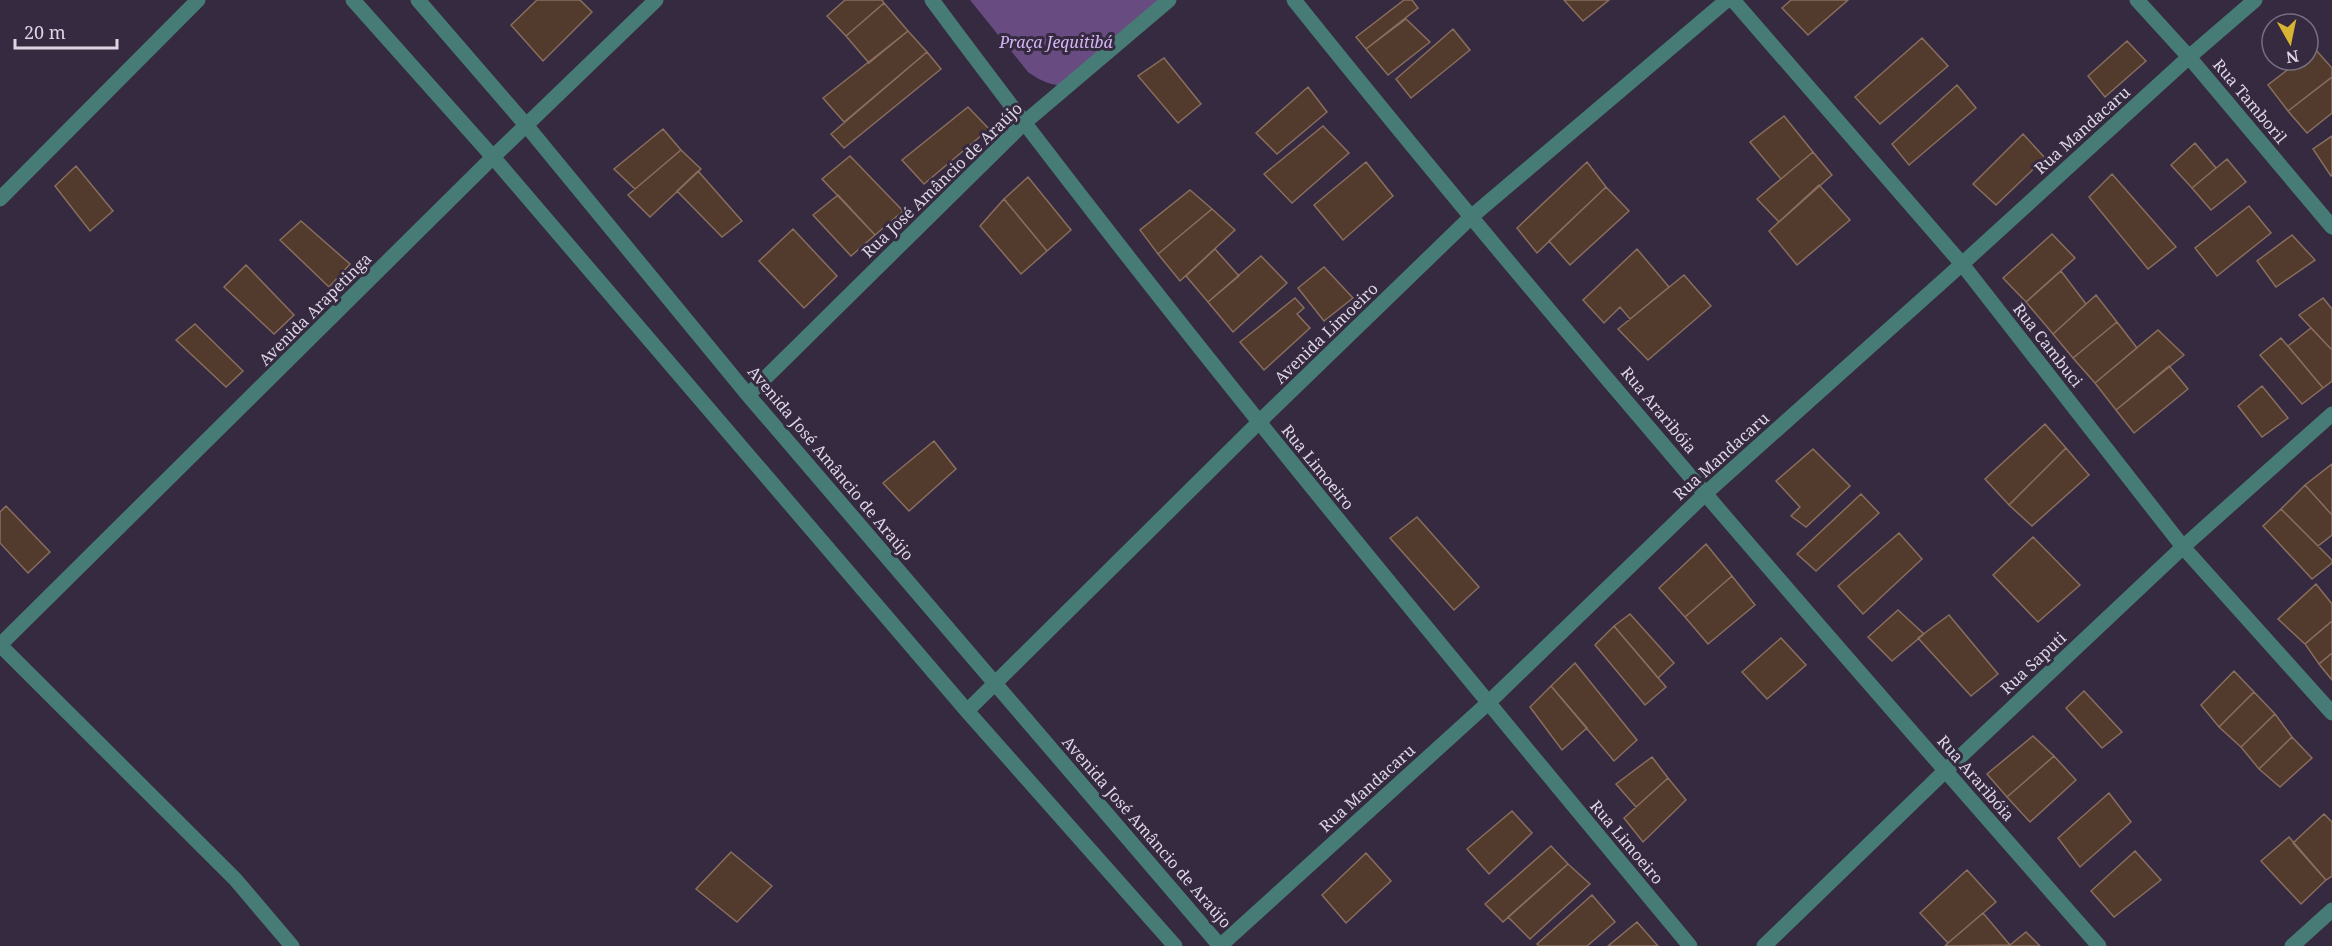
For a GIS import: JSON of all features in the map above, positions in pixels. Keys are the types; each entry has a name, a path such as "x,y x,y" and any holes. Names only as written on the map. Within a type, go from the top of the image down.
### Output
{"street":[{"path":"0,199 198,0"},
{"path":"353,0 493,157 967,711 1175,946"},
{"name":"Avenida José Amâncio de Araújo","path":"418,0 526,125 748,395 1220,946"},
{"name":"Avenida Arapetinga","path":"0,645 493,157 656,0"},
{"name":"Rua Limoeiro","path":"932,0 1024,123 1258,423 1690,946"},
{"name":"Rua José Amâncio de Araújo","path":"748,395 1024,123 1168,0"},
{"name":"Rua Araribóia","path":"1294,0 1413,149 1945,771 2099,946"},
{"name":"Avenida Limoeiro","path":"967,711 1258,423 1471,217 1727,0"},
{"name":"Rua Cambuci","path":"1733,0 1962,264 2183,547 2332,713"},
{"name":"Rua Tamboril","path":"2137,0 2189,57 2332,227"},
{"name":"Rua Mandacaru","path":"1220,946 1488,703 1706,493 2255,0"},
{"name":"Rua Saputi","path":"1764,946 1945,771 2183,547 2332,414"},
{"path":"0,645 235,879 292,946"},
{"path":"2292,946 2332,910"}],"green space":[{"name":"Praça Jequitibá","path":"970,0 1164,0 1070,86 1048,83 1028,72"}],"building":[{"path":"537,0 580,0 592,12 543,61 511,25"},
{"path":"845,0 882,0 884,3 846,36 827,16"},
{"path":"1404,0 1412,0 1418,8 1366,49 1356,37"},
{"path":"1564,0 1609,0 1583,21"},
{"path":"1791,0 1848,0 1808,35 1782,8"},
{"path":"884,3 908,31 869,63 846,36"},
{"path":"1406,19 1430,42 1388,75 1366,49"},
{"path":"1453,29 1470,50 1411,98 1396,79"},
{"path":"908,31 927,52 844,122 823,98"},
{"path":"1922,38 1948,66 1880,124 1855,97"},
{"path":"2127,41 2146,61 2105,97 2088,76"},
{"path":"927,52 941,69 844,148 831,134"},
{"path":"2320,55 2332,68 2332,77 2288,111 2268,85 2285,72 2320,72"},
{"path":"1164,58 1201,104 1178,123 1138,76"},
{"path":"2332,77 2332,113 2307,133 2288,111"},
{"path":"1957,85 1976,108 1909,165 1892,144"},
{"path":"1308,87 1327,112 1277,154 1256,133"},
{"path":"968,107 989,129 924,184 902,160"},
{"path":"1784,116 1813,152 1781,179 1750,142"},
{"path":"1323,126 1349,153 1292,203 1264,174"},
{"path":"663,129 681,150 635,189 614,169"},
{"path":"2023,134 2045,158 1996,205 1973,184"},
{"path":"2332,136 2332,176 2331,176 2313,149"},
{"path":"2195,143 2216,168 2192,188 2171,165"},
{"path":"681,150 701,169 650,217 628,195"},
{"path":"1813,152 1832,175 1779,222 1757,199"},
{"path":"850,156 903,211 875,235 822,179"},
{"path":"2227,159 2246,182 2211,210 2192,188"},
{"path":"1366,162 1393,196 1343,240 1314,205"},
{"path":"1587,162 1606,187 1537,253 1517,228"},
{"path":"76,166 113,211 90,231 55,186"},
{"path":"698,171 742,221 722,237 677,191"},
{"path":"2112,174 2176,247 2148,269 2089,197"},
{"path":"1028,177 1071,230 1047,251 1004,199"},
{"path":"1819,185 1850,220 1797,265 1769,231"},
{"path":"1606,187 1629,211 1570,265 1549,241"},
{"path":"1190,190 1212,209 1158,254 1140,230"},
{"path":"838,195 875,235 851,256 813,215"},
{"path":"1004,199 1047,251 1021,274 980,226"},
{"path":"2249,206 2271,233 2217,276 2195,248"},
{"path":"1212,209 1235,230 1180,281 1158,254"},
{"path":"301,221 350,264 329,287 280,240"},
{"path":"793,229 837,276 804,308 759,261"},
{"path":"2052,234 2075,258 2026,302 2003,278"},
{"path":"2292,235 2315,260 2276,287 2257,261"},
{"path":"1215,249 1239,276 1208,302 1186,276"},
{"path":"1637,249 1669,287 1630,319 1620,307 1604,323 1583,300"},
{"path":"1261,256 1287,283 1233,332 1208,302"},
{"path":"246,265 294,315 274,334 224,287"},
{"path":"1324,267 1353,298 1324,321 1298,288"},
{"path":"2061,271 2086,304 2053,334 2026,302"},
{"path":"1684,275 1711,306 1648,360 1618,329"},
{"path":"2096,295 2117,322 2073,358 2053,334"},
{"path":"1295,298 1304,308 1297,314 1310,328 1264,370 1240,342"},
{"path":"2323,298 2332,309 2332,350 2299,315"},
{"path":"2117,322 2137,348 2095,383 2073,358"},
{"path":"195,324 243,371 226,387 176,340"},
{"path":"2311,328 2332,350 2332,381 2323,388 2288,346"},
{"path":"2158,330 2184,355 2116,410 2095,383"},
{"path":"2281,338 2323,388 2302,404 2260,355"},
{"path":"2169,366 2188,389 2134,433 2116,410"},
{"path":"2262,386 2288,418 2262,437 2238,406"},
{"path":"2045,424 2066,448 2009,505 1985,479"},
{"path":"934,441 956,469 909,511 883,483"},
{"path":"2066,448 2089,475 2032,526 2009,505"},
{"path":"1813,449 1850,486 1806,527 1791,516 1800,507 1776,481"},
{"path":"2332,464 2332,515 2305,485"},
{"path":"2305,485 2332,515 2332,535 2318,546 2281,509"},
{"path":"1861,494 1879,513 1816,571 1797,554"},
{"path":"6,506 50,552 28,573 0,543 0,512"},
{"path":"2281,509 2332,560 2332,563 2312,579 2263,526"},
{"path":"1417,517 1479,587 1454,610 1390,538"},
{"path":"1899,533 1922,559 1863,614 1838,586"},
{"path":"2033,537 2080,585 2038,622 1993,575"},
{"path":"1706,544 1732,576 1685,617 1659,588"},
{"path":"1732,576 1755,605 1708,644 1685,617"},
{"path":"2316,584 2332,604 2332,621 2305,644 2278,619"},
{"path":"1898,610 1924,634 1892,661 1868,637"},
{"path":"1630,614 1674,663 1658,678 1614,626"},
{"path":"1949,615 1998,674 1971,696 1918,638"},
{"path":"2332,621 2332,653 2319,664 2305,644"},
{"path":"1614,626 1666,687 1645,705 1595,645"},
{"path":"1781,638 1806,665 1767,699 1742,672"},
{"path":"2332,653 2332,680 2319,664"},
{"path":"1575,663 1637,740 1614,761 1551,686"},
{"path":"2234,671 2254,692 2219,727 2201,705"},
{"path":"1551,686 1587,728 1562,750 1530,707"},
{"path":"2084,691 2122,732 2102,748 2066,708"},
{"path":"2254,692 2275,714 2241,747 2219,727"},
{"path":"2275,714 2292,737 2259,769 2241,747"},
{"path":"2033,736 2054,756 2007,797 1987,774"},
{"path":"2292,737 2312,758 2280,787 2259,769"},
{"path":"2054,756 2076,780 2030,822 2007,797"},
{"path":"1652,757 1668,778 1636,807 1616,784"},
{"path":"1668,778 1686,800 1643,842 1624,818"},
{"path":"2109,793 2131,822 2080,867 2058,838"},
{"path":"1512,811 1532,833 1489,874 1467,849"},
{"path":"2324,814 2332,822 2332,876 2326,880 2293,843"},
{"path":"2289,837 2326,880 2301,904 2261,861"},
{"path":"1551,846 1568,864 1503,922 1485,904"},
{"path":"2135,851 2161,880 2114,917 2091,891"},
{"path":"731,852 772,886 737,922 696,889"},
{"path":"1366,853 1391,881 1346,923 1322,895"},
{"path":"1568,864 1590,884 1530,939 1508,917"},
{"path":"1967,870 1996,902 1948,943 1920,913"},
{"path":"1592,895 1615,922 1587,946 1539,946 1537,944"},
{"path":"1983,913 2010,945 1945,946 1948,943"},
{"path":"1637,922 1658,946 1608,946"},
{"path":"2026,932 2040,946 2009,946 2010,945"}]}
